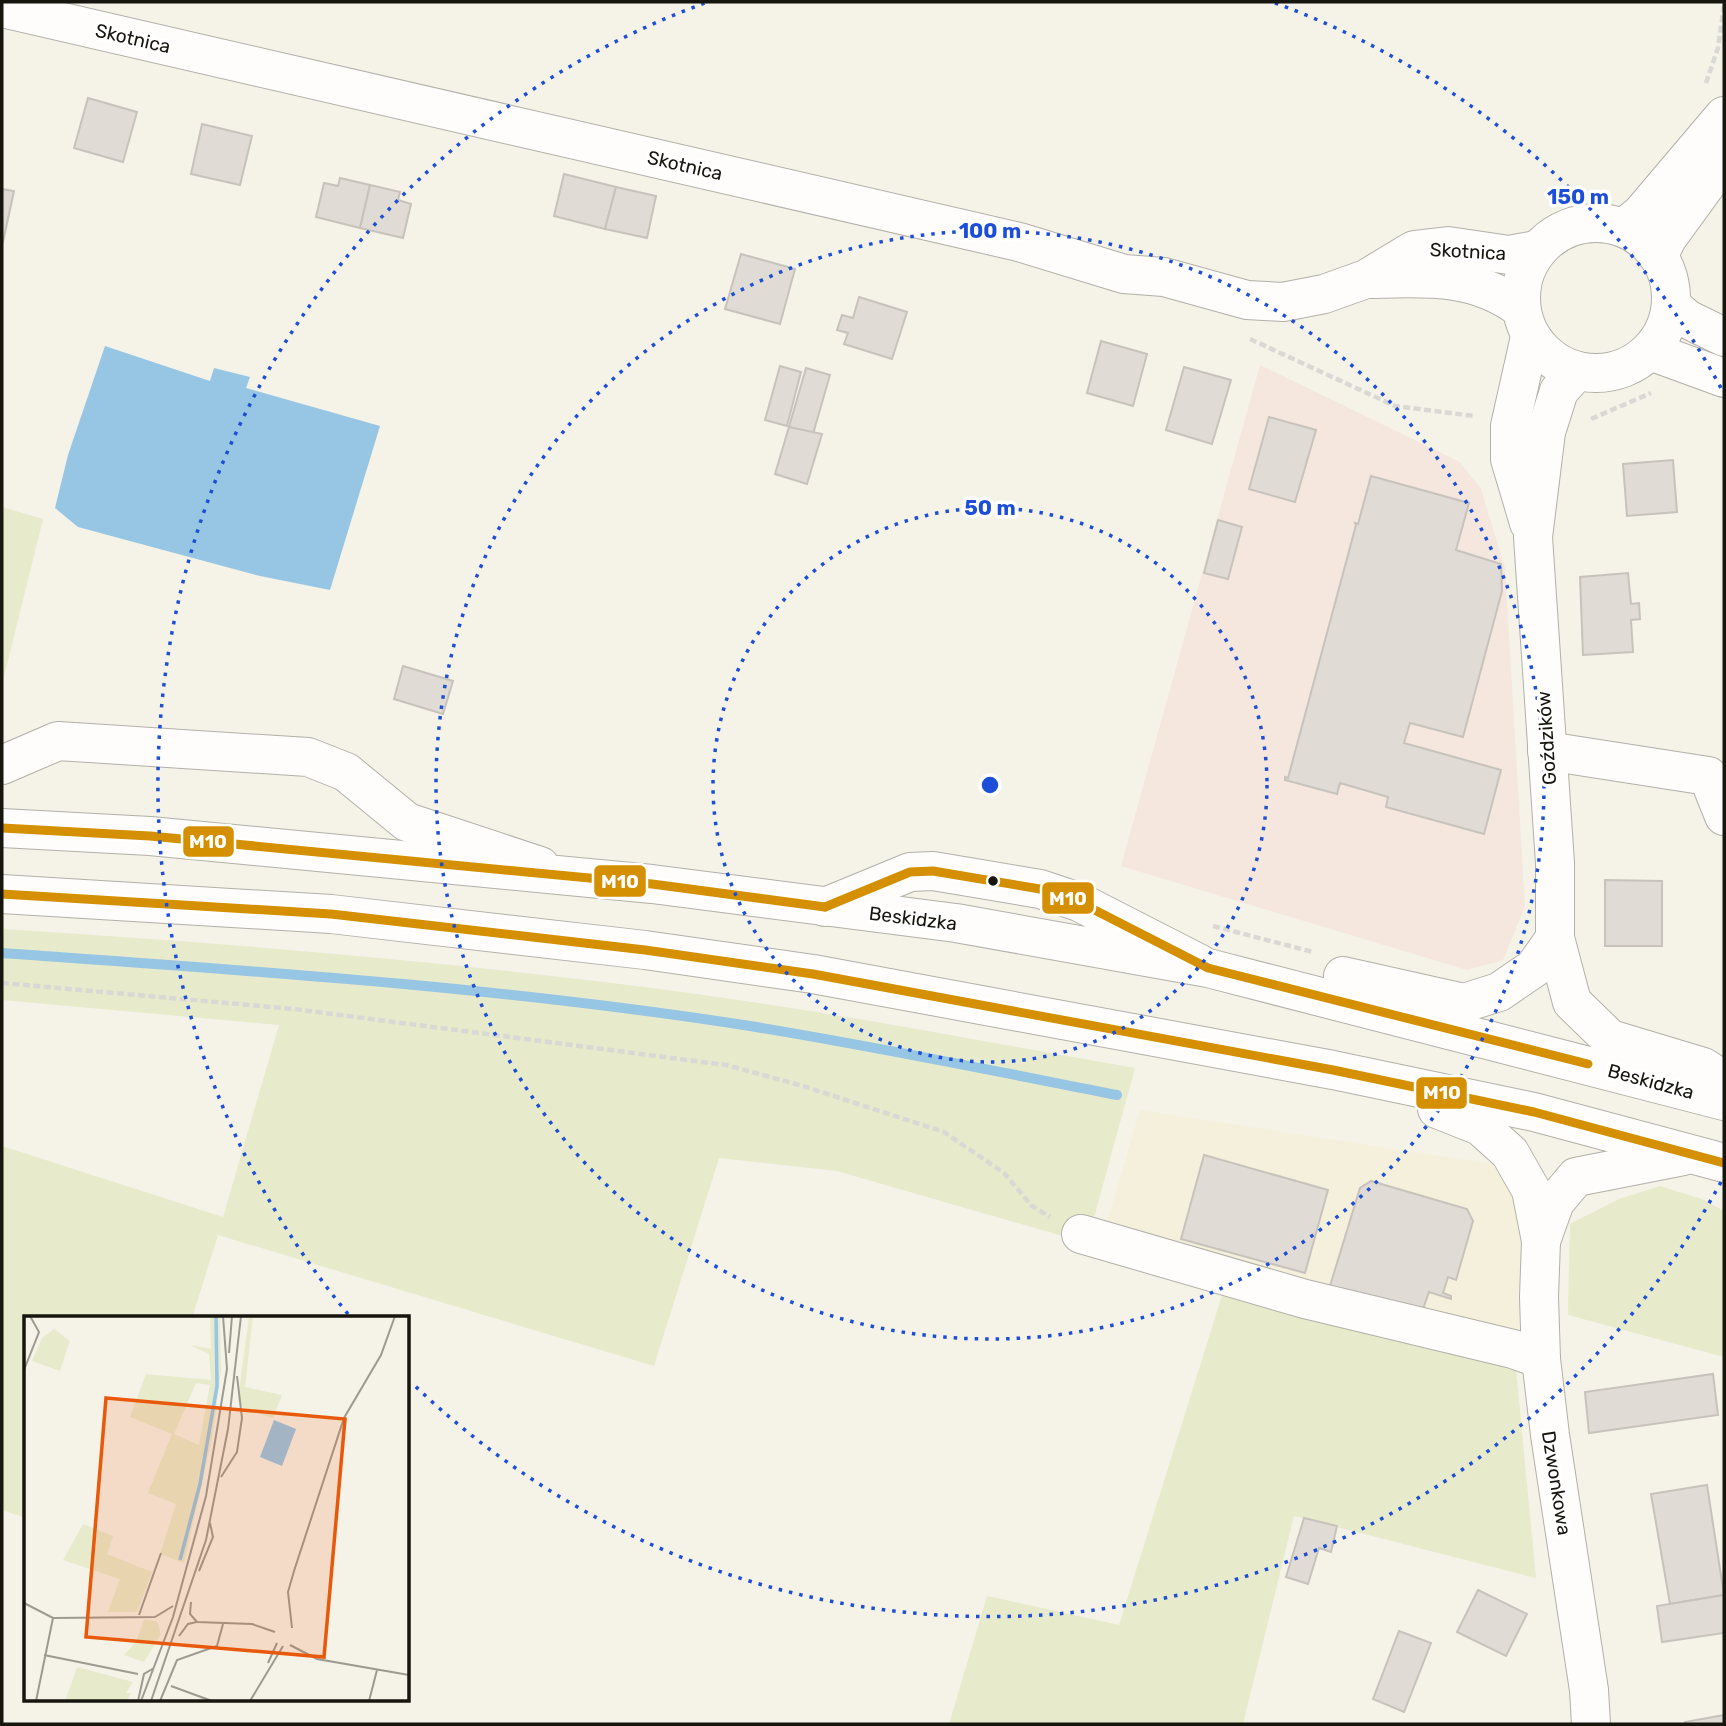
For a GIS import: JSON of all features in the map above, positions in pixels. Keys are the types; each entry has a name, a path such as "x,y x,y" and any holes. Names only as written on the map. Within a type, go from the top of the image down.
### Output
{"main road":[{"name":"Skotnica","path":"2,8 1019,242 1124,274 1164,277 1247,300 1283,302 1324,294 1366,278 1414,250 1425,248 1448,246 1509,255 1536,250"},
{"path":"1623,228 1641,214 1724,116"},
{"path":"1658,256 1668,237 1713,174 1724,132"},
{"path":"1596,222 1623,228 1642,239 1658,256 1669,279 1671,305 1664,330 1650,351 1633,364 1611,373 1576,372 1547,357 1525,323 1522,278 1536,250 1569,227 1596,222"},
{"name":"Skotnica","path":"1366,278 1443,279 1472,283 1501,294 1525,323"},
{"path":"1671,305 1687,319 1724,337"},
{"name":"Goździków","path":"1525,323 1510,426 1510,459 1533,537"},
{"path":"1650,351 1724,378"},
{"name":"Goździków","path":"1576,372 1559,391 1546,432 1533,537 1555,863 1555,938 1572,1002 1610,1039 1703,1067 1724,1080"},
{"path":"2,765 58,741 308,757 346,772 407,822 575,877"},
{"path":"1547,751 1708,776 1724,816"},
{"name":"Beskidzka","path":"2,828 150,836 652,884 956,923 1209,968 1724,1101"},
{"path":"2,894 331,914 645,950 813,974 1333,1070 1534,1112 1708,1158"},
{"path":"1209,968 1308,968 1464,1003 1499,992 1534,968 1555,938"},
{"path":"1333,1070 1480,1126 1510,1153 1531,1190 1541,1241"},
{"path":"1541,1241 1555,1202 1576,1177 1708,1158"},
{"path":"1081,1234 1305,1299 1513,1349 1541,1359"},
{"name":"Dzwonkowa","path":"1541,1241 1541,1359 1589,1690 1591,1724"}],"path":[{"path":"1241,336 1395,406 1471,415 1483,419"},
{"path":"1583,423 1659,389"},
{"path":"1210,925 1315,953"},
{"path":"2,983 294,1009 726,1065 803,1086 944,1132 1003,1173 1032,1206 1081,1234"}],"shaded area":[{"path":"1260,365 1460,462 1481,489 1505,568 1525,906 1503,960 1467,970 1121,866"},
{"path":"1140,1110 1499,1165 1522,1199 1520,1346 1105,1230"}],"green space":[{"path":"2,507 43,519 2,685"},
{"path":"2,929 342,954 597,981 796,1009 1135,1068 1087,1243 837,1171 719,1158 654,1366 218,1235 193,1316 24,1316 24,1517 2,1510 2,1146 223,1217 279,1025 2,1000"},
{"path":"1660,1186 1702,1199 1724,1211 1724,1357 1568,1315 1570,1224 1619,1199"},
{"path":"1224,1289 1516,1369 1536,1578 1294,1516 1243,1724 949,1724 987,1596 1119,1625"}],"water":[{"path":"105,346 210,381 214,368 250,377 246,388 380,426 330,590 260,576 78,527 55,508 68,455"}],"building":[{"path":"88,98 137,112 123,162 74,148"},
{"path":"202,124 252,136 240,185 191,174"},
{"path":"564,174 616,187 605,229 554,216"},
{"path":"340,178 370,185 360,228 316,217 324,183 338,186"},
{"path":"370,185 400,192 398,200 411,204 403,238 360,228"},
{"path":"616,187 656,196 647,238 605,229"},
{"path":"2,189 14,191 3,242 2,242"},
{"path":"741,254 795,269 780,324 725,309"},
{"path":"859,297 907,312 892,359 844,344 848,333 837,330 842,315 853,318"},
{"path":"1101,341 1147,354 1133,406 1087,393"},
{"path":"780,366 801,372 787,426 765,420"},
{"path":"1184,367 1231,380 1212,444 1166,430"},
{"path":"806,368 830,375 813,434 789,427"},
{"path":"1269,417 1316,430 1295,502 1249,489"},
{"path":"789,427 822,434 807,484 775,474"},
{"path":"1673,460 1677,512 1627,516 1623,464"},
{"path":"1371,476 1469,503 1456,550 1501,564 1502,591 1463,737 1410,723 1404,743 1501,770 1484,834 1386,807 1388,797 1340,783 1337,794 1285,780 1285,777 1288,778 1355,523 1358,524"},
{"path":"1218,520 1242,527 1228,579 1204,573"},
{"path":"1628,573 1631,604 1639,603 1640,619 1631,620 1633,652 1583,655 1580,577"},
{"path":"403,666 453,681 443,714 394,699"},
{"path":"1605,880 1662,881 1662,946 1605,946"},
{"path":"1204,1155 1328,1190 1305,1273 1181,1239"},
{"path":"1371,1181 1467,1209 1473,1221 1456,1280 1448,1277 1443,1293 1451,1296 1451,1299 1429,1292 1423,1309 1330,1286 1360,1188"},
{"path":"1713,1374 1718,1415 1589,1433 1585,1392"},
{"path":"1707,1485 1724,1595 1670,1604 1651,1494"},
{"path":"1304,1518 1337,1526 1331,1552 1319,1548 1308,1584 1286,1577"},
{"path":"1478,1590 1527,1614 1506,1656 1457,1632"},
{"path":"1724,1595 1724,1633 1662,1642 1657,1606"},
{"path":"1399,1631 1431,1643 1404,1712 1373,1699"},
{"path":"1724,1715 1724,1724 1685,1724 1685,1722"}],"waterway":[{"path":"2,953 377,982 657,1012 842,1042 1117,1095"}],"transit line":[{"name":"M10","path":"2,828 150,836 652,884 825,907"},
{"name":"M10","path":"825,907 910,872 933,871 1040,889 1079,902 1208,968 1588,1064"},
{"name":"M10","path":"2,894 331,914 645,950 813,974 1333,1070 1534,1112 1724,1163"}]}
